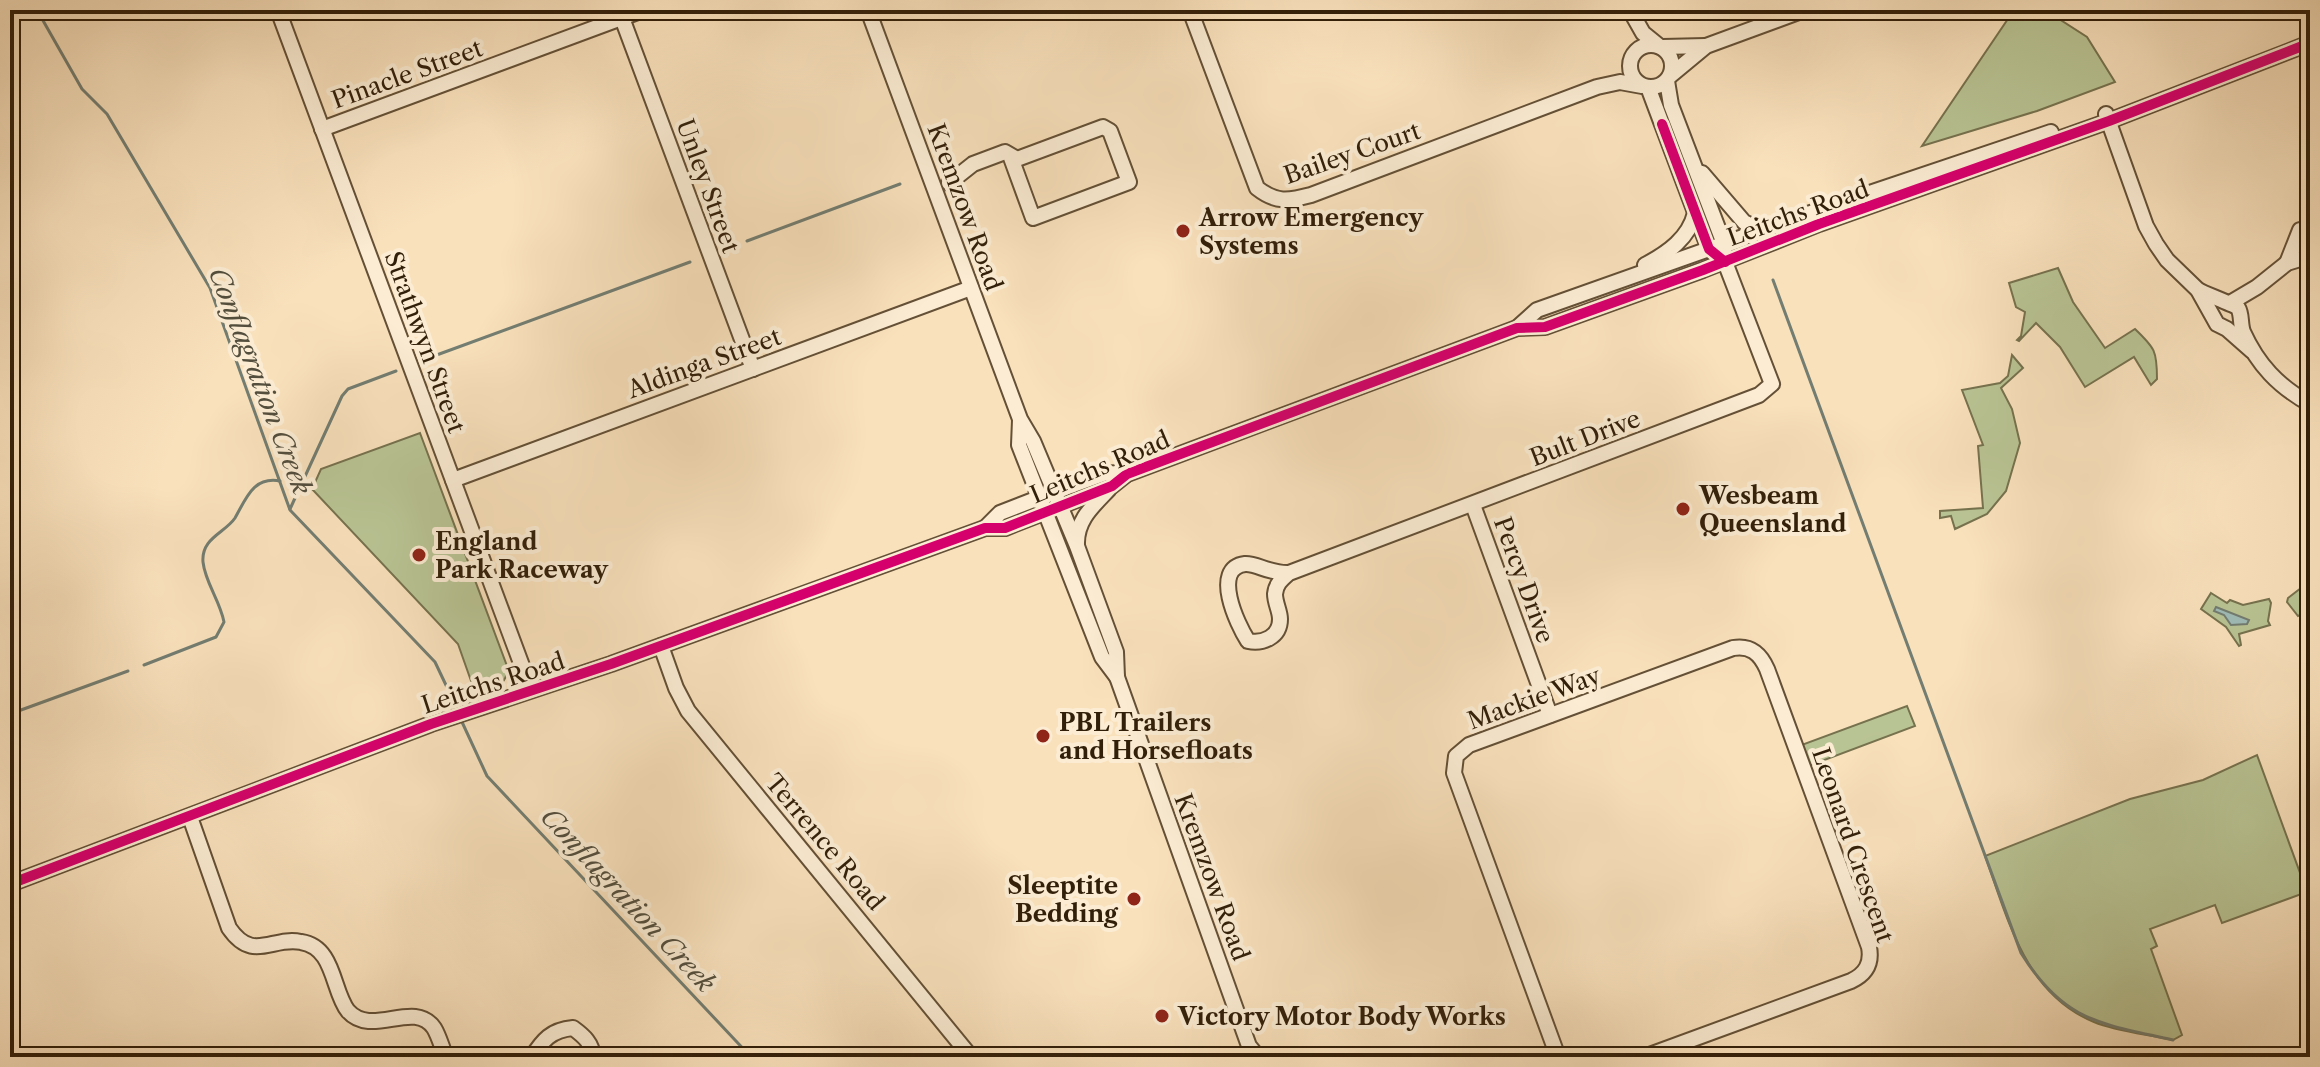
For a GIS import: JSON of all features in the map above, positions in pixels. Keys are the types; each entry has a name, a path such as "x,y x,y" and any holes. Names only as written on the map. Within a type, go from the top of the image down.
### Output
{"street":[{"name":"Strathwyn Street","path":"278,10 531,690"},
{"name":"Pinacle Street","path":"322,129 643,10"},
{"name":"Kremzow Road","path":"868,10 1020,419 1033,441 1102,657 1117,677 1252,1053"},
{"name":"Bailey Court","path":"1190,10 1257,188 1272,200 1290,201 1311,195 1597,87 1620,82 1645,86"},
{"path":"1632,56 1645,45 1706,46 1804,10"},
{"path":"1630,11 1643,33 1661,47 1672,62 1669,78 1671,105 1694,163 1716,246"},
{"path":"1630,11 1633,77 1645,86 1695,213 1725,262"},
{"name":"Unley Street","path":"622,18 753,369"},
{"name":"Leitchs Road","path":"1050,502 1112,486 1127,474 1517,328 1545,327 2310,43"},
{"path":"1645,86 1662,85 1706,46"},
{"name":"Bailey Court","path":"1597,87 1617,74 1632,56"},
{"path":"2107,118 2146,226 2167,260 2229,314 2271,377 2310,404"},
{"name":"Leitchs Road","path":"1517,328 1537,310 1716,246 2107,118"},
{"path":"949,183 973,164 1005,152 1017,159 1103,127 1110,131 1129,182 1033,218 1010,155"},
{"path":"1694,163 1744,222 1768,228"},
{"path":"1594,290 1653,261 1675,245 1691,230 1695,213"},
{"path":"2287,263 2296,235 2300,230 2310,228"},
{"path":"2229,314 2287,263 2310,256"},
{"name":"Bult Drive","path":"1289,573 1759,395 1772,384 1725,262"},
{"name":"Aldinga Street","path":"453,480 971,288"},
{"name":"Leitchs Road","path":"10,884 431,724 661,646 985,528 1005,528 1106,473 1127,474"},
{"path":"1077,546 1077,533 1085,515 1112,486"},
{"name":"Kremzow Road","path":"1050,502 1077,546 1116,652 1117,677"},
{"name":"Percy Drive","path":"1473,505 1550,715"},
{"path":"1243,564 1254,564 1275,574 1289,573 1279,581 1275,592 1281,617 1278,628 1270,638 1259,643 1248,641 1241,630 1227,588 1228,576 1243,564"},
{"name":"Terrence Road","path":"661,646 688,711 971,1057"},
{"name":"Mackie Way","path":"1558,1057 1453,767 1456,756 1465,746 1733,648 1751,649"},
{"name":"Leonard Crescent","path":"1644,1057 1851,981 1862,975 1869,964 1869,947 1767,669 1760,655 1751,649"},
{"path":"190,817 229,928 236,938 254,947 300,941 313,946 328,963 348,1010 364,1021 414,1017 425,1020 433,1028 446,1057"},
{"path":"532,1057 545,1038 560,1029 573,1028 584,1035 592,1048 593,1057"},
{"path":"543,1057 545,1038"}],"green space":[{"path":"2014,10 2045,10 2087,37 2115,82 2037,111 1922,146"},
{"path":"2058,268 2073,302 2105,348 2135,329 2147,341 2154,351 2156,362 2157,379 2151,385 2134,357 2085,387 2060,347 2036,323 2017,340 2021,336 2025,312 2016,307 2009,283"},
{"path":"2012,355 2023,368 2001,388 2012,409 2020,443 2006,491 1987,514 1955,529 1951,516 1940,518 1940,511 1983,508 1978,446 1983,445 1962,390 2000,383 2008,376"},
{"name":"England Park Raceway","path":"420,433 507,666 502,682 476,695 458,644 312,489 321,469"},
{"path":"2310,581 2310,610 2298,616 2287,602 2288,598"},
{"path":"2211,593 2227,603 2230,600 2243,605 2269,599 2270,625 2239,634 2239,646 2226,627 2201,609"},
{"path":"1907,706 1915,726 1803,768 1796,747"},
{"path":"2257,755 2307,892 2222,923 2215,905 2150,929 2157,946 2151,949 2182,1035 2173,1040 2103,1025 2070,1009 2035,974 2022,952 1985,856 2130,799 2203,780"}],"water":[{"path":"2216,607 2249,620 2247,624 2231,625 2224,615 2214,611"}],"waterway":[{"name":"Conflagration Creek","path":"37,10 82,89 107,114 210,288 290,510 435,662 454,702"},
{"path":"747,241 900,184"},
{"path":"423,360 690,262"},
{"path":"1773,280 2021,953 2052,993 2085,1016 2173,1040"},
{"path":"290,509 342,396 348,389 396,371"},
{"path":"144,665 216,637 224,622 204,569 203,554 210,541 235,518 252,490 263,482 280,481"},
{"path":"10,714 128,671"},
{"name":"Conflagration Creek","path":"462,722 487,776 751,1057"}],"cycle path":[{"path":"10,884 431,724 611,664 985,528 1005,528 1112,486 1127,474 1517,328 1545,327 1819,224 2109,121 2310,43"},
{"path":"1662,124 1709,249 1725,262"}],"place":[{"name":"Arrow Emergency Systems","path":"1183,231"},
{"name":"Wesbeam Queensland","path":"1683,509"},
{"name":"England Park Raceway","path":"419,555"},
{"name":"PBL Trailers and Horsefloats","path":"1043,736"},
{"name":"Sleeptite Bedding","path":"1134,899"},
{"name":"Victory Motor Body Works","path":"1162,1016"}]}
